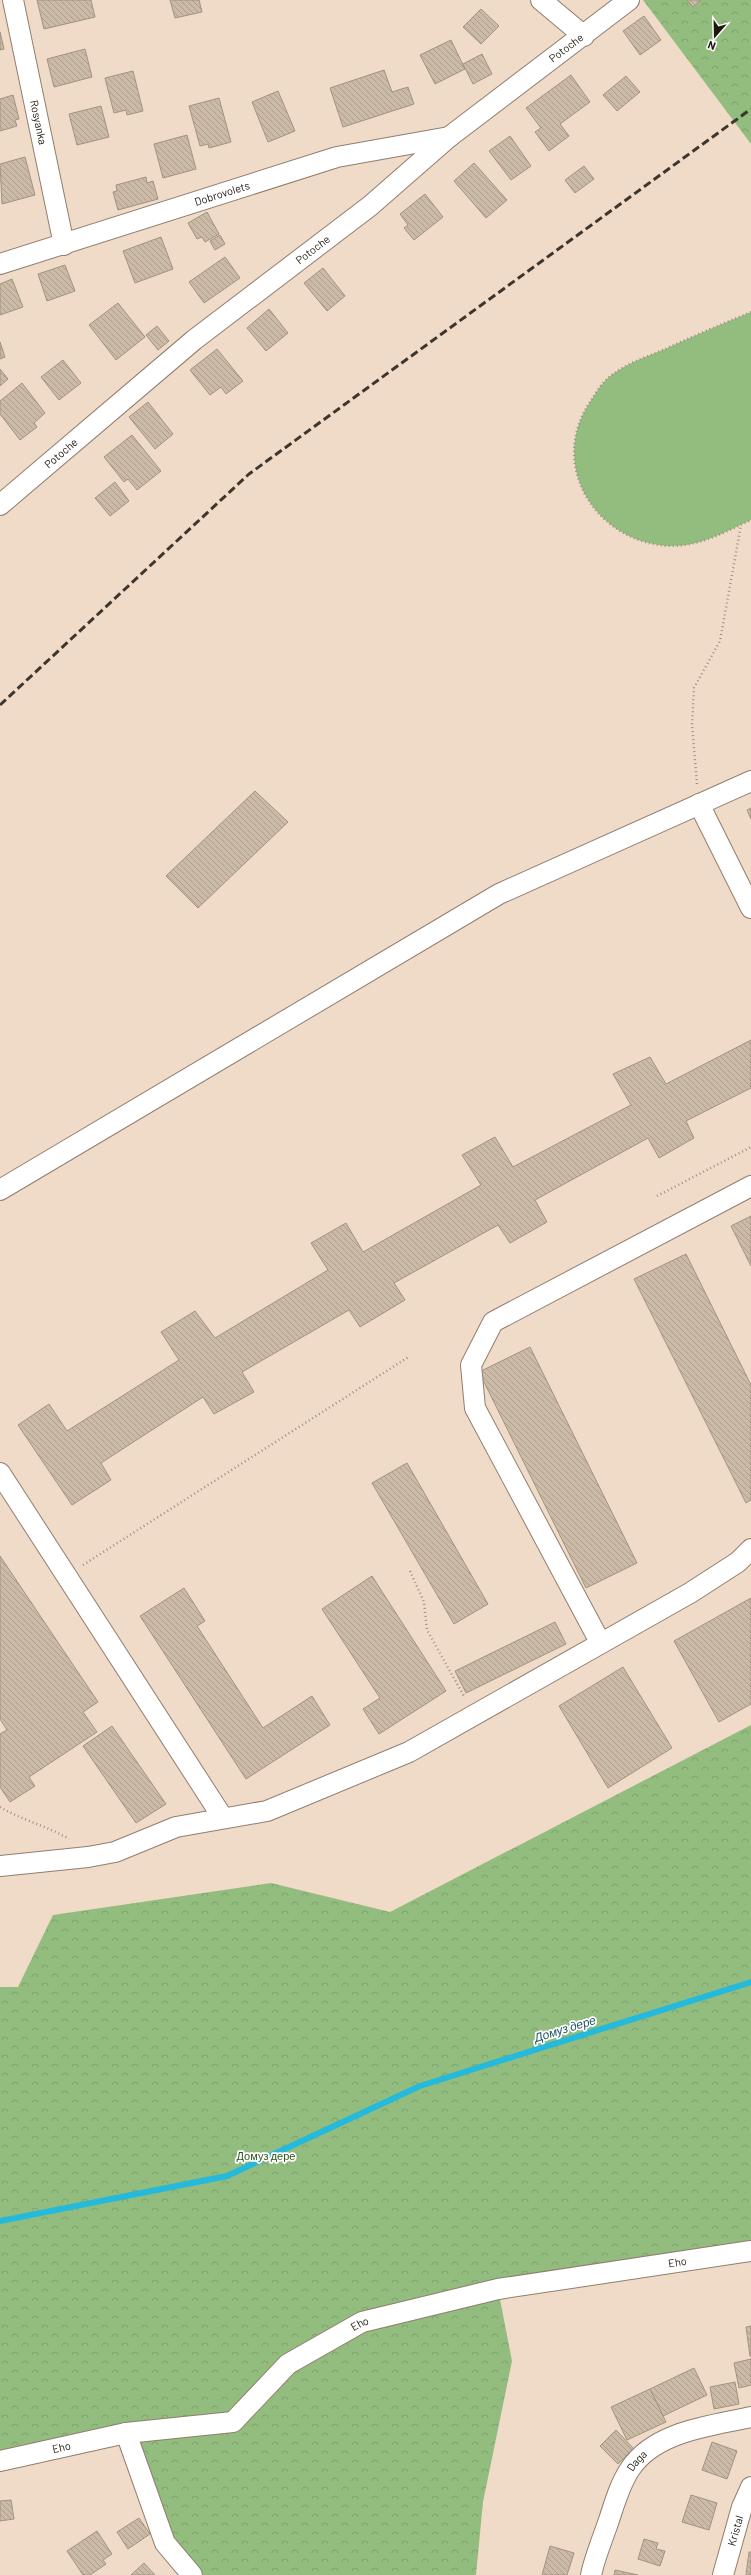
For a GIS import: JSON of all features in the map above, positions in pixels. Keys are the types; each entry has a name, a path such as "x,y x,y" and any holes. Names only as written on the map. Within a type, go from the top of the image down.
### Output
{"street":[{"name":"Rosyanka","path":"13,0 64,245"},
{"path":"541,0 584,36"},
{"name":"Potoche","path":"2,495 194,340 370,206 448,137 584,36 629,0"},
{"name":"Dobrovolets","path":"0,264 64,245 336,157 448,137"},
{"path":"0,1190 499,894 751,781"},
{"path":"699,804 751,908"},
{"path":"600,1642 475,1408 471,1365 493,1322 751,1186"},
{"path":"0,1473 222,1818"},
{"path":"0,1866 88,1857 115,1852 176,1827 267,1811 409,1752 690,1592 738,1562 751,1550"},
{"name":"Eho","path":"0,2460 126,2433 233,2422 288,2364 362,2322 498,2289 751,2251"},
{"name":"Daga","path":"591,2575 621,2485 631,2468 640,2458 670,2438 686,2432 751,2417"},
{"path":"126,2433 165,2543 192,2575"},
{"name":"Kristal","path":"723,2575 742,2507 751,2487"}],"path":[{"path":"751,312 633,362 608,378 583,413 576,434 574,459 577,479 589,502 605,520 623,533 637,539 670,546 689,545 704,541 751,520"},
{"path":"699,804 692,724 694,688 720,641 741,525"},
{"path":"657,1196 751,1147"},
{"path":"66,1575 410,1356"},
{"path":"410,1570 424,1602 427,1630 474,1714"},
{"path":"0,1807 19,1818 46,1826 73,1841 88,1857"}],"green space":[{"path":"643,0 751,0 751,144"},
{"path":"751,312 751,520 712,538 692,544 682,545 671,546 645,542 621,532 602,516 587,497 577,475 574,451 578,426 590,402 605,380 635,361"},
{"name":"Домуз дере","path":"751,1725 751,2251 498,2289 512,2361 483,2502 476,2575 192,2575 165,2543 126,2433 0,2461 0,1987 18,1987 53,1915 271,1883 390,1912"}],"building":[{"path":"37,0 91,0 95,17 44,29"},
{"path":"170,0 199,0 202,12 175,18"},
{"path":"687,0 701,0 693,7"},
{"path":"481,9 499,26 481,44 463,27"},
{"path":"644,16 661,40 640,55 623,31"},
{"path":"0,32 4,49 0,50"},
{"path":"451,40 465,69 435,84 420,55"},
{"path":"85,49 92,77 54,87 47,59"},
{"path":"482,54 492,74 473,84 463,64"},
{"path":"384,70 392,92 408,87 414,104 343,127 330,88"},
{"path":"133,71 143,111 127,115 126,110 114,113 105,78"},
{"path":"571,75 590,102 560,124 569,136 549,151 535,132 541,128 526,108"},
{"path":"626,76 640,92 617,111 603,95"},
{"path":"278,91 295,131 268,142 252,102"},
{"path":"13,95 19,119 15,120 17,126 0,131 0,99"},
{"path":"219,98 231,142 209,148 208,144 200,146 189,106"},
{"path":"101,106 109,137 77,145 69,114"},
{"path":"187,135 196,169 163,178 154,144"},
{"path":"510,136 531,166 511,180 489,151"},
{"path":"25,157 35,195 2,204 0,164"},
{"path":"474,163 507,200 486,218 454,181"},
{"path":"584,166 594,179 575,193 565,180"},
{"path":"146,177 147,183 153,181 158,199 118,210 113,192 117,191 116,185"},
{"path":"425,194 443,217 414,240 404,228 408,225 400,214"},
{"path":"207,212 219,234 205,242 202,237 197,239 188,223"},
{"path":"220,235 225,244 215,250 210,241"},
{"path":"161,237 173,269 135,283 123,251"},
{"path":"225,257 240,278 204,303 189,282"},
{"path":"65,265 75,291 47,301 38,274"},
{"path":"323,268 345,296 327,311 304,283"},
{"path":"12,279 23,307 0,315 0,284"},
{"path":"118,303 145,337 116,360 89,325"},
{"path":"269,309 288,333 266,351 247,328"},
{"path":"157,326 169,341 158,350 146,335"},
{"path":"0,342 5,357 0,359"},
{"path":"217,349 243,381 226,394 221,387 210,395 190,370"},
{"path":"63,360 81,383 59,400 41,377"},
{"path":"0,369 8,379 0,386"},
{"path":"22,383 45,413 34,423 37,427 20,440 0,414 0,401"},
{"path":"148,402 173,434 155,449 129,417"},
{"path":"132,435 161,471 137,490 128,479 124,482 104,457"},
{"path":"115,482 129,501 110,516 95,498"},
{"path":"255,791 288,822 198,908 166,876"},
{"path":"751,808 751,819 747,810"},
{"path":"751,1040 751,1088 686,1121 694,1138 659,1158 648,1138 535,1200 547,1222 510,1243 498,1225 394,1283 405,1300 360,1327 349,1310 242,1372 254,1392 214,1414 203,1397 101,1463 111,1480 72,1505 18,1425 49,1404 67,1431 179,1360 161,1332 195,1311 215,1338 328,1270 311,1243 346,1223 363,1252 481,1185 462,1155 495,1137 513,1167 631,1105 613,1074 650,1057 666,1084"},
{"path":"751,1216 751,1266 731,1226"},
{"path":"686,1254 751,1385 751,1500 746,1503 634,1279"},
{"path":"530,1347 637,1563 586,1588 479,1372"},
{"path":"407,1463 488,1604 454,1624 372,1483"},
{"path":"0,1556 98,1702 83,1712 97,1732 29,1777 35,1786 10,1802 0,1787 0,1734 7,1730 0,1719"},
{"path":"372,1576 446,1691 379,1734 363,1709 380,1698 322,1609"},
{"path":"184,1588 205,1621 197,1626 263,1728 312,1696 330,1725 246,1779 140,1616"},
{"path":"751,1598 751,1704 719,1722 674,1641"},
{"path":"555,1622 566,1644 466,1693 455,1671"},
{"path":"623,1667 672,1748 608,1788 559,1706"},
{"path":"112,1726 166,1804 136,1823 83,1746"},
{"path":"751,2326 751,2356 750,2356 746,2327"},
{"path":"751,2359 751,2385 739,2388 734,2363"},
{"path":"694,2368 707,2395 663,2416 650,2389"},
{"path":"735,2382 739,2404 714,2409 710,2387"},
{"path":"650,2389 666,2422 627,2440 611,2407"},
{"path":"616,2430 634,2449 618,2464 600,2446"},
{"path":"712,2442 737,2451 727,2479 702,2470"},
{"path":"691,2495 717,2503 709,2530 682,2522"},
{"path":"11,2500 14,2519 0,2521 0,2501"},
{"path":"139,2518 150,2534 128,2549 117,2532"},
{"path":"97,2531 112,2554 103,2560 106,2564 90,2575 83,2575 67,2551"},
{"path":"644,2539 658,2543 656,2549 665,2551 660,2566 638,2559"},
{"path":"550,2546 574,2553 567,2575 542,2575"},
{"path":"749,2552 751,2552 751,2575 746,2575"},
{"path":"144,2563 155,2575 131,2575"},
{"path":"615,2570 638,2575 614,2575"}],"waterway":[{"name":"Домуз дере","path":"0,2221 227,2176 420,2086 751,1982"}],"railway":[{"path":"0,705 249,474 751,109"}]}
